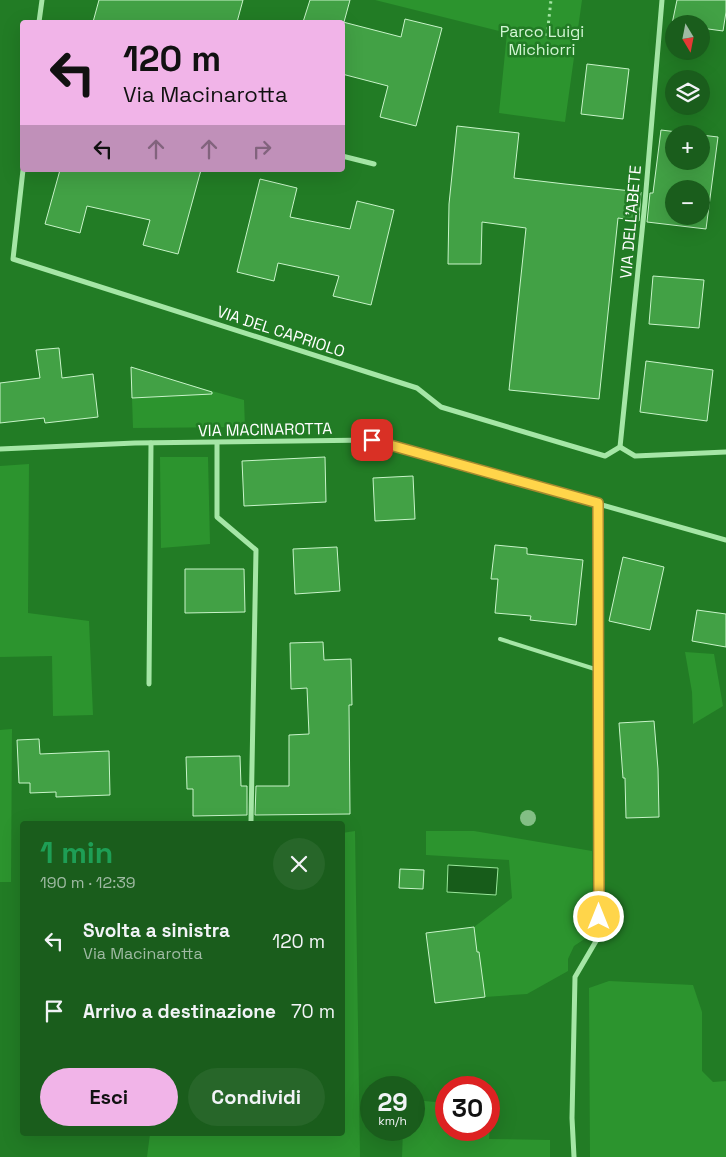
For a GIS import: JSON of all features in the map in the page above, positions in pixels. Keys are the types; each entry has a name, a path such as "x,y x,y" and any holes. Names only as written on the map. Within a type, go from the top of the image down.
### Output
{"street":[{"path":"40,20 42,0"},
{"name":"VIA DELL'ABETE","path":"620,447 645,202 662,0"},
{"path":"345,157 374,164"},
{"name":"VIA DEL CAPRIOLO","path":"23,172 13,259 417,388 441,407 605,456 620,447"},
{"name":"VIA MACINAROTTA","path":"0,449 151,443 372,440 726,540"},
{"path":"149,684 151,443"},
{"path":"217,443 217,517 256,550 251,821"},
{"path":"620,447 635,456 726,452"},
{"path":"574,1157 572,1118 575,977 599,936 598,503"}],"lane":[{"path":"500,639 598,670"}],"path":[{"path":"547,36 551,0"}],"green space":[{"name":"Parco Luigi Michiorri","path":"375,0 582,0 565,122 499,113 507,33"},
{"path":"176,381 244,400 245,427 133,428 132,398 177,396"},
{"path":"160,457 208,457 210,544 161,548"},
{"path":"29,464 28,613 89,621 93,715 53,716 52,656 0,657 0,466"},
{"path":"685,652 714,654 723,706 693,724 692,692"},
{"path":"12,729 11,882 0,882 0,730"},
{"path":"355,831 360,1157 147,1157 150,1136 345,1136 345,833"},
{"path":"426,831 474,831 592,851 593,924 589,936 574,946 568,959 568,971 527,994 485,997 474,927 512,898 509,860 426,855"},
{"path":"609,981 693,985 702,1012 702,1071 713,1082 726,1081 726,1157 590,1157 589,988"},
{"path":"425,1101 435,1102 435,1141 550,1140 550,1157 402,1157 403,1141 425,1141"}],"shaded area":[{"path":"448,865 498,868 496,895 447,892"}],"building":[{"path":"99,0 243,0 238,20 94,20"},
{"path":"310,0 350,0 345,20 304,20"},
{"path":"677,0 726,0 723,31 710,29 710,15 674,15"},
{"path":"405,19 442,28 416,126 380,117 388,86 345,75 345,23 401,37"},
{"path":"587,64 629,69 623,119 581,114"},
{"path":"457,126 519,133 514,178 641,192 639,221 618,218 599,399 509,390 526,228 482,222 481,264 448,264 449,204"},
{"path":"661,130 665,130 665,170 710,170 710,136 718,137 710,198 710,180 665,180 665,224 647,222 650,193 653,193"},
{"path":"59,172 200,172 178,254 143,245 150,220 87,206 80,233 45,224"},
{"path":"260,179 297,188 290,217 350,229 357,201 394,210 371,305 333,296 339,276 278,263 274,281 237,272"},
{"path":"672,225 707,225 706,229"},
{"path":"653,276 704,280 699,328 649,324"},
{"path":"59,348 62,378 93,374 98,417 45,423 44,418 0,423 0,383 40,378 36,350"},
{"path":"646,361 713,370 707,421 640,412"},
{"path":"131,367 212,392 212,394 132,398"},
{"path":"325,457 326,502 244,506 242,461"},
{"path":"413,476 415,519 375,521 373,478"},
{"path":"495,545 527,548 527,554 583,560 576,625 530,620 531,616 495,613 498,579 491,579"},
{"path":"337,547 340,591 295,594 293,549"},
{"path":"623,557 664,567 650,630 609,621"},
{"path":"185,569 244,569 245,612 185,613"},
{"path":"697,610 726,614 726,647 692,641"},
{"path":"323,642 324,660 351,659 352,705 349,705 350,814 255,815 256,786 289,786 289,735 309,734 307,688 291,689 290,643"},
{"path":"654,721 659,817 626,818 625,778 623,778 619,723"},
{"path":"39,739 40,754 109,751 110,795 56,797 56,792 30,793 30,783 19,783 17,740"},
{"path":"240,756 241,786 247,786 247,815 193,816 193,789 187,789 186,757"},
{"path":"400,869 424,870 423,889 399,888"},
{"path":"474,927 485,997 435,1003 426,933"}],"route":[{"path":"372,440 598,503 599,917"}]}
